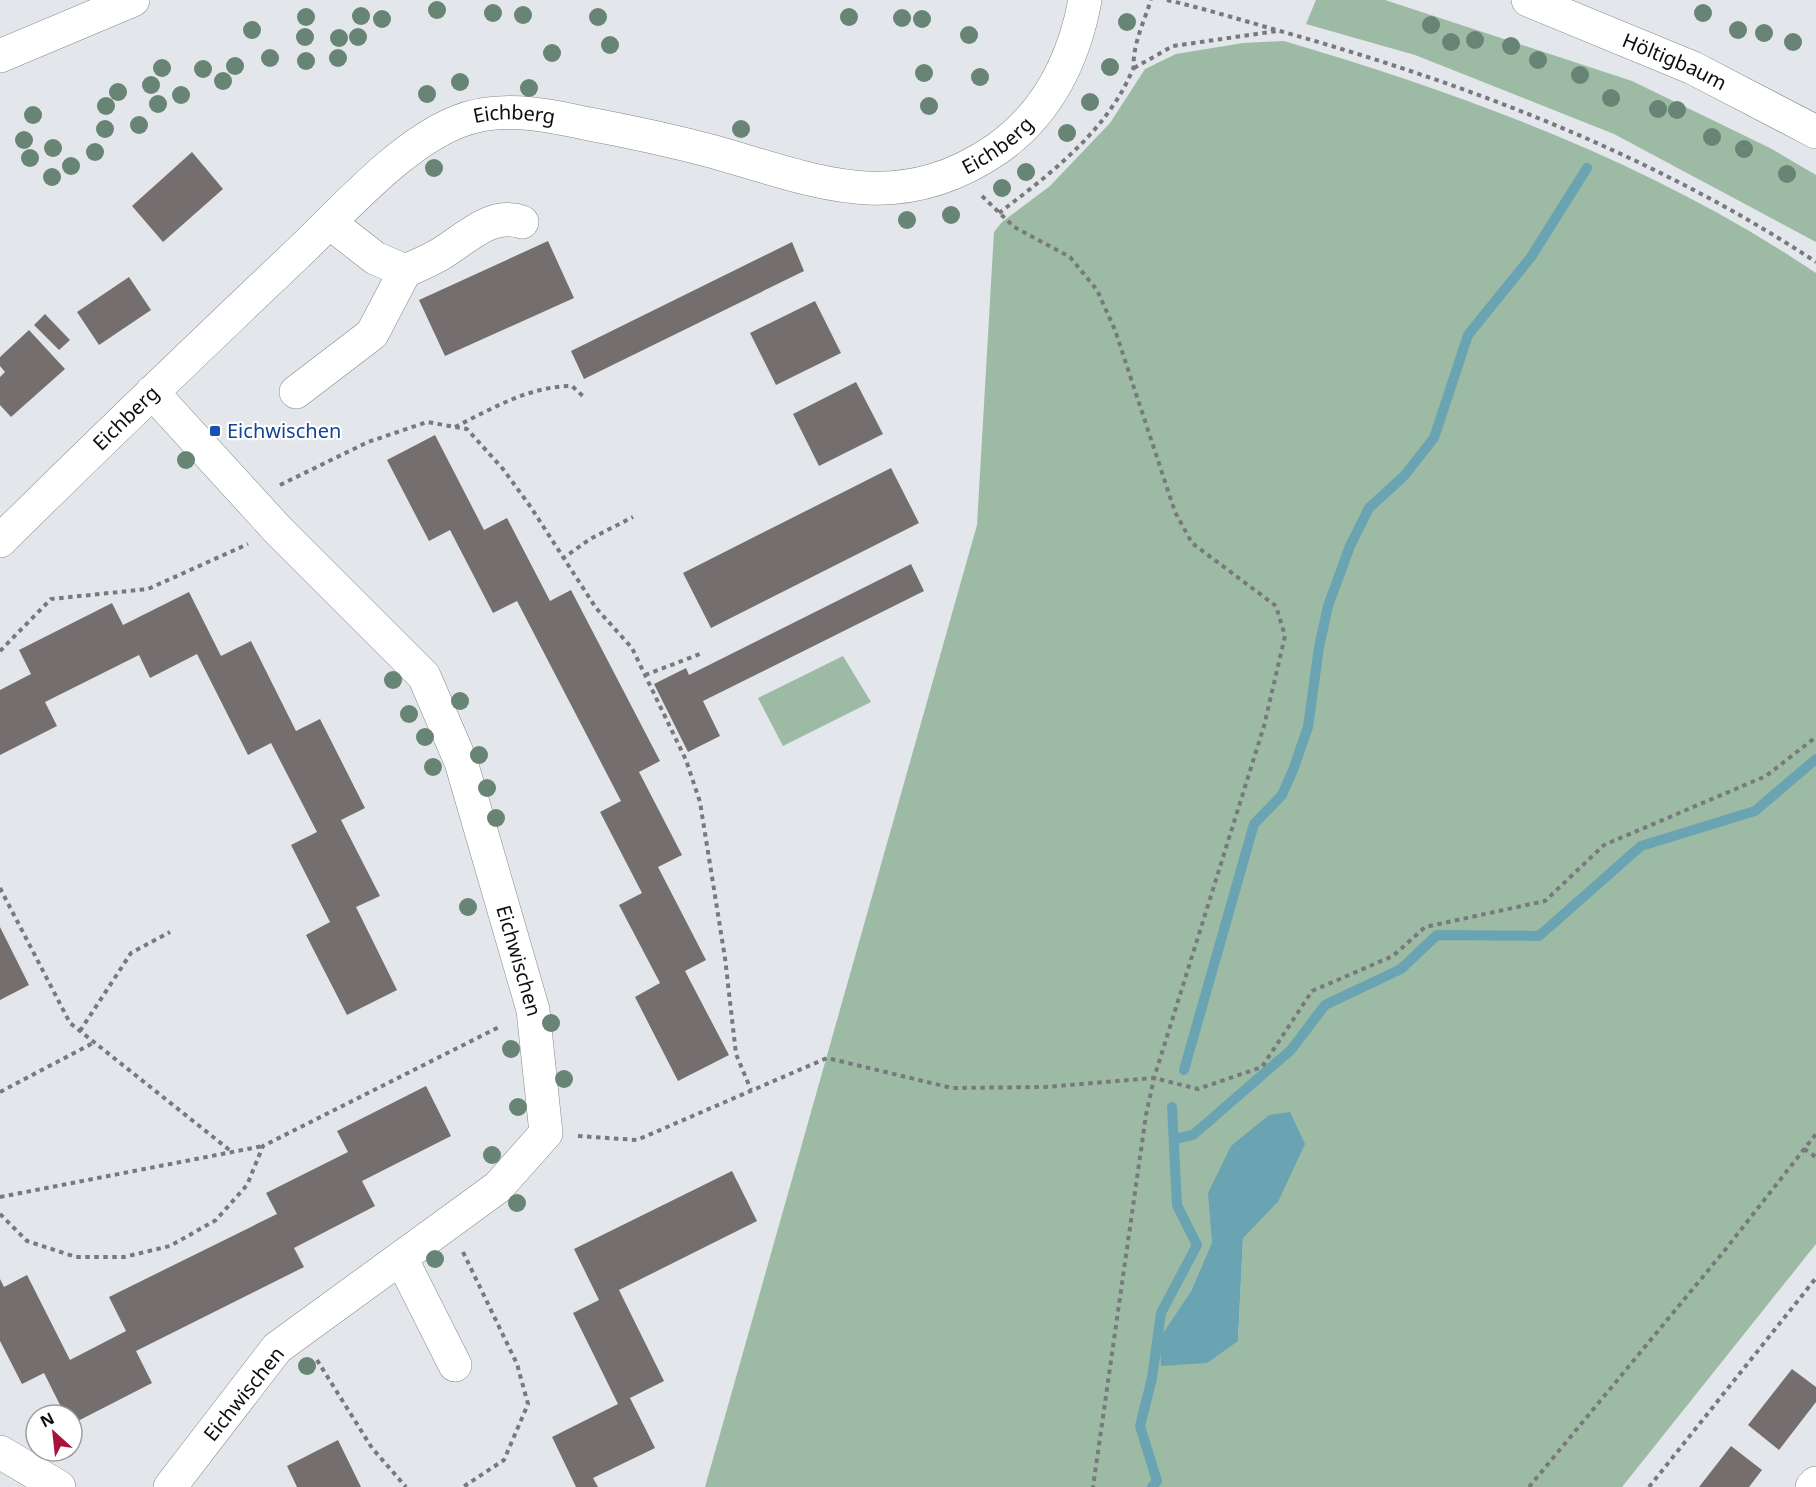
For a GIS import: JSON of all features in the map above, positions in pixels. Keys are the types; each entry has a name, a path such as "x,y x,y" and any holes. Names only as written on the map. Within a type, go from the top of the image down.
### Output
{"street":[{"path":"0,56 133,0"},
{"name":"Eichberg","path":"0,541 152,392 401,156 439,130 481,115 509,112 562,118 693,146 838,186 884,190 944,178 966,169 1007,142 1043,105 1069,58 1085,0"},
{"name":"Höltigbaum","path":"1528,0 1693,68 1816,132"},
{"path":"296,392 372,334 405,271 440,254 488,223 510,218 522,222"},
{"path":"330,224 375,258 405,271"},
{"name":"Eichwischen","path":"152,392 278,530 424,676 461,762 533,1010 546,1133 498,1187 277,1348 170,1487"},
{"path":"401,1258 455,1365"},
{"path":"0,1452 59,1487"},
{"path":"1812,1487 1816,1483"}],"path":[{"path":"1092,1487 1146,1115 1154,1078 1264,726 1285,636 1276,606 1192,543 1175,512 1116,330 1097,290 1070,257 1014,227 999,213 1044,179 1103,119 1122,92 1134,68 1134,57 1151,0"},
{"path":"1167,0 1227,13 1277,31 1401,66 1530,115 1644,165 1765,228 1816,262"},
{"path":"1134,68 1173,46 1277,31"},
{"path":"454,427 510,400 548,386 572,386 585,398"},
{"path":"250,499 368,442 427,422 467,429 503,470 530,506 562,559 596,608 632,648 686,760 700,802 725,958 736,1054 751,1090"},
{"path":"562,559 590,539 633,517"},
{"path":"0,651 51,599 148,589 278,530"},
{"path":"645,675 700,654"},
{"path":"546,1133 637,1140 827,1058 952,1088 1045,1087 1154,1078 1198,1089 1262,1067 1312,991 1393,956 1425,927 1545,901 1604,845 1766,776 1816,737"},
{"path":"0,888 70,1023 232,1152"},
{"path":"80,1031 131,953 170,932"},
{"path":"0,1197 263,1146 533,1010"},
{"path":"0,1092 95,1042"},
{"path":"1529,1487 1725,1250 1816,1134"},
{"path":"0,1214 27,1241 76,1257 124,1257 171,1246 216,1220 247,1185 263,1146"},
{"path":"1804,1149 1816,1157"},
{"path":"449,1222 517,1365 528,1404 504,1460 463,1487"},
{"path":"1649,1487 1816,1278"},
{"path":"299,1332 372,1448 406,1487"}],"green space":[{"path":"1316,0 1385,0 1632,81 1770,148 1816,175 1816,242 1614,134 1415,55 1306,24"},
{"path":"1284,41 1423,85 1559,137 1691,198 1816,273 1816,1244 1622,1487 705,1487 977,525 994,232 1002,222 1050,186 1110,123 1145,69 1176,54 1243,43","holes":["1278,1202 1243,1237 1238,1341 1160,1337 1191,1291 1212,1242"]},
{"path":"843,656 871,702 783,746 758,698"}],"water":[{"path":"1290,1112 1305,1144 1278,1202 1243,1238 1238,1341 1207,1363 1161,1366 1160,1337 1191,1291 1212,1242 1208,1193 1231,1146 1269,1115"}],"building":[{"path":"192,152 223,189 163,242 132,206"},
{"path":"548,241 574,298 445,356 419,300"},
{"path":"792,242 804,271 584,379 571,351"},
{"path":"129,277 151,310 99,345 77,312"},
{"path":"815,301 841,353 776,385 750,333"},
{"path":"45,314 70,340 59,350 34,325"},
{"path":"29,330 65,369 11,417 0,405 0,377 5,372 0,366 0,357"},
{"path":"856,382 883,434 819,466 793,414"},
{"path":"435,435 484,530 507,518 550,601 571,590 660,761 639,772 682,855 658,867 706,960 685,971 729,1055 678,1081 635,997 660,983 619,905 642,893 600,812 621,801 517,601 493,613 450,530 429,541 387,460"},
{"path":"891,468 919,523 711,628 683,573"},
{"path":"911,564 924,591 703,701 720,736 688,752 654,684 686,668 689,675"},
{"path":"189,592 221,656 251,641 296,731 320,719 365,808 341,820 380,896 356,907 397,990 347,1015 306,935 330,922 291,845 317,832 271,743 248,755 197,654 150,678 139,655 45,702 57,726 0,755 0,690 31,674 19,650 112,603 123,625"},
{"path":"0,927 29,985 0,1000"},
{"path":"426,1086 451,1136 362,1181 375,1206 294,1248 304,1267 136,1351 152,1383 84,1418 84,1403 59,1403 44,1373 22,1384 0,1341 0,1279 4,1287 27,1275 70,1360 126,1331 109,1297 277,1214 266,1193 348,1152 337,1131"},
{"path":"732,1171 757,1221 619,1290 664,1381 630,1398 655,1448 593,1478 598,1487 576,1487 552,1437 618,1404 573,1313 599,1300 574,1249"},
{"path":"1792,1369 1816,1387 1816,1402 1779,1450 1748,1425"},
{"path":"338,1440 361,1487 297,1487 287,1466"},
{"path":"1731,1446 1762,1470 1749,1487 1699,1487"}],"waterway":[{"path":"1184,1070 1254,824 1282,795 1308,727 1319,647 1328,606 1350,546 1369,508 1404,476 1434,438 1468,335 1531,257 1587,168"},
{"path":"1174,1139 1193,1135 1291,1050 1325,1005 1401,969 1437,935 1539,936 1641,846 1755,811 1816,759"},
{"path":"1152,1487 1157,1481 1140,1426 1152,1378 1161,1313 1197,1245 1177,1205 1172,1107"}],"place":[{"name":"Eichwischen","path":"215,431"}]}
